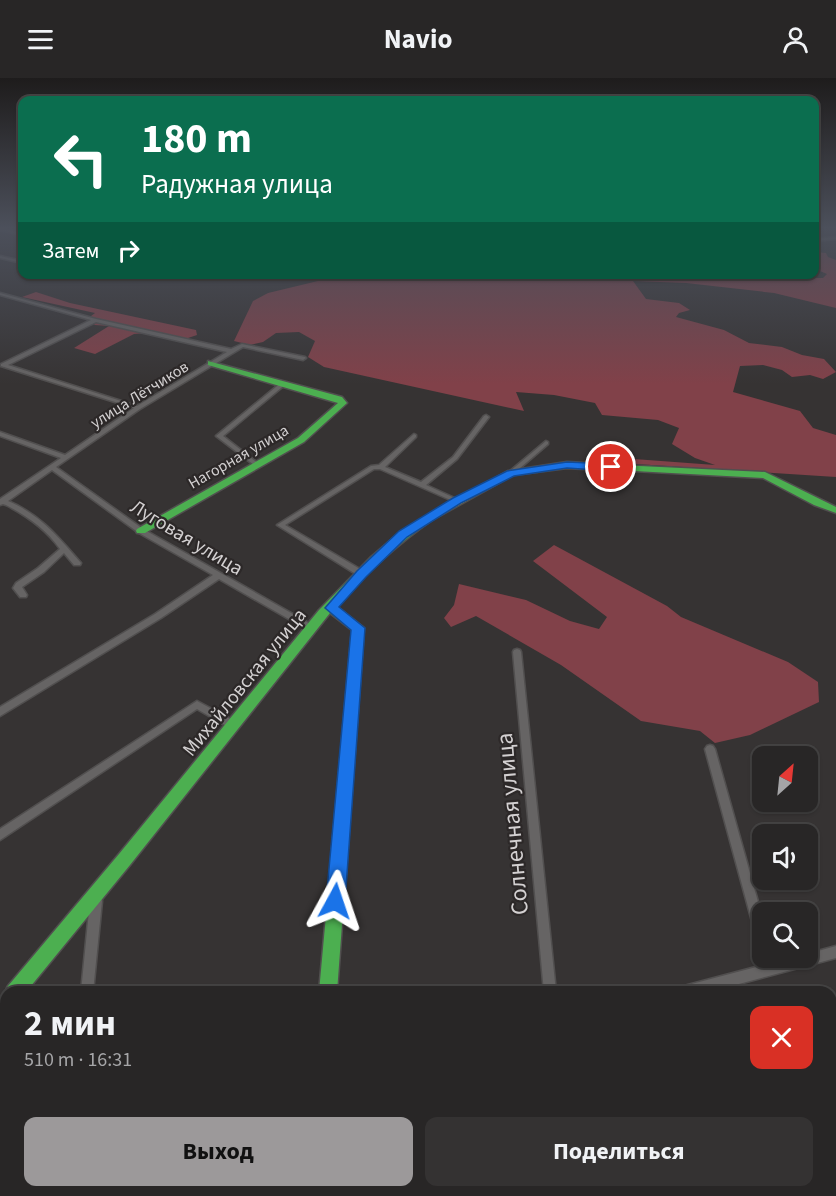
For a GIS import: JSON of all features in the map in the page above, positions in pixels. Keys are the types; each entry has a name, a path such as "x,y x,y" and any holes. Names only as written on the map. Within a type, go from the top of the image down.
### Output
{"street":[{"path":"0,294 96,320 231,351"},
{"path":"2,366 96,320"},
{"name":"улица Лётчиков","path":"1,502 138,408 242,345 303,358"},
{"path":"212,363 284,383"},
{"path":"2,366 138,408"},
{"path":"256,464 219,436 222,431 284,383"},
{"name":"Нагорная улица","path":"141,531 301,440 343,403 343,400 284,383"},
{"path":"423,484 455,458 486,417"},
{"path":"0,434 65,457"},
{"path":"381,466 414,436"},
{"path":"511,473 546,443"},
{"name":"Михайловская улица","path":"19,986 96,897 311,628 403,534 457,501 511,473 567,465 765,475 780,481 814,504 836,510"},
{"path":"362,574 280,525 373,467 381,466 457,501"},
{"name":"Луговая улица","path":"51,467 141,531 311,628"},
{"path":"1,502 16,506 25,512 59,541 63,550 77,563"},
{"path":"23,594 17,588 48,565 63,550"},
{"path":"0,712 158,616 219,575"},
{"path":"328,986 358,628 331,608"},
{"name":"Солнечная улица","path":"517,652 549,986"},
{"path":"0,835 197,705 232,726"},
{"path":"710,749 753,902"},
{"path":"88,986 96,897"},
{"path":"818,955 836,952"},
{"path":"701,986 752,968"}],"shaded area":[{"path":"321,280 836,280 836,308 774,293 686,283 633,281 646,299 679,303 690,310 679,313 676,317 724,330 749,343 782,347 802,355 824,359 836,372 823,379 810,375 792,377 782,370 763,365 740,366 733,392 800,411 813,428 836,435 836,477 636,464 634,459 715,465 695,458 672,444 679,428 658,420 602,415 595,403 554,395 516,392 524,411 324,367 308,357 315,341 299,332 276,333 263,342 250,345 234,341 253,301 268,293"},
{"path":"36,292 70,303 196,330 197,335 182,340 147,333 134,334 95,354 74,348 109,326 95,325 87,319 95,313 22,297"},
{"path":"554,545 667,606 681,617 788,662 818,682 819,702 750,735 715,743 700,731 641,721 561,665 476,616 451,627 444,618 454,605 459,584 526,600 570,621 599,629 607,617 533,561"}],"traffic: fast":[{"path":"141,531 301,440 343,403 339,399 211,363"},
{"path":"619,468 765,475 817,503 836,510"},
{"path":"19,986 125,860 323,613 374,560 428,518"},
{"path":"328,986 358,628 331,608"}],"traffic: slow":[{"path":"428,518 511,473 567,465 619,468"}],"route":[{"path":"335,901 358,628 331,608 403,534 457,501 511,473 567,465 611,467"}]}
